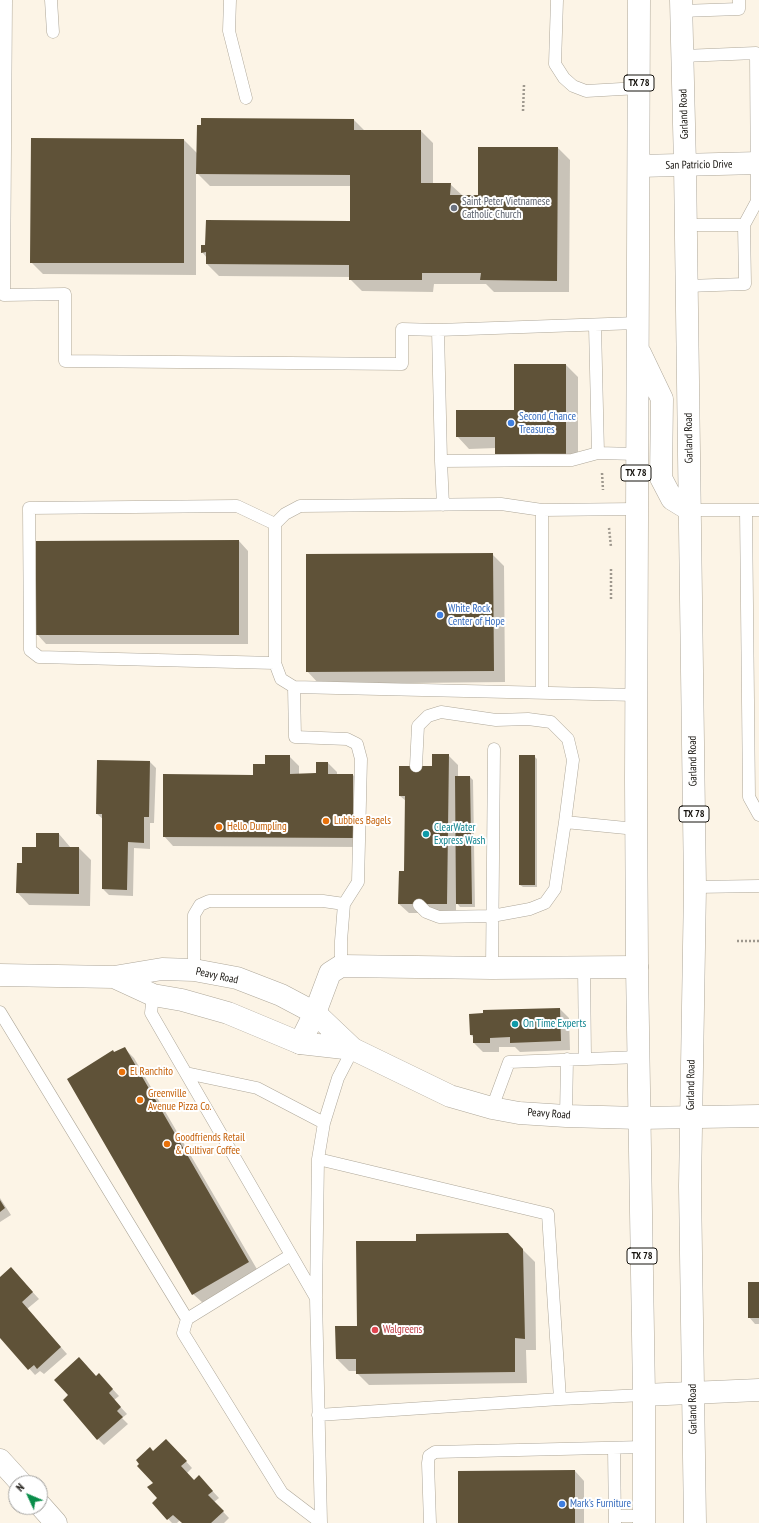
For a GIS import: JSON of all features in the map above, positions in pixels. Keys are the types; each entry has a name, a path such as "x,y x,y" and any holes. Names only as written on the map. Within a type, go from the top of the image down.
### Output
{"main road":[{"name":"TX 78","path":"639,0 636,454 636,828 644,1395 644,1520"},
{"name":"Garland Road","path":"681,5 687,286 695,887 690,1186 695,1523"},
{"name":"San Patricio Drive","path":"639,166 757,163"},
{"path":"637,348 662,399 661,478 672,499 690,510"},
{"path":"300,1043 315,1013 330,973 341,966 492,968 637,967"},
{"name":"Peavy Road","path":"0,976 114,977 162,969 194,970 237,978 281,995 315,1013 353,1049 450,1096 492,1108 566,1116 639,1118 759,1116"},
{"name":"Peavy Road","path":"114,977 154,994 228,1013 300,1043 353,1049"},
{"path":"644,1395 759,1390"},
{"path":"0,1460 14,1475"},
{"path":"48,1514 56,1523"}],"lane":[{"path":"6,0 4,295 65,294 65,361 402,364 402,329 438,330 637,324"},
{"path":"51,0 53,32"},
{"path":"230,0 229,31 246,98"},
{"path":"557,0 555,64 564,78 573,86 586,91 639,88"},
{"path":"681,5 739,9 739,0"},
{"path":"682,56 756,53 758,201 744,225 744,284 687,286"},
{"path":"686,225 744,225"},
{"path":"595,326 598,453"},
{"path":"438,330 443,505"},
{"path":"441,461 572,460 598,453 636,454"},
{"path":"636,509 542,510 501,504 300,506 286,514 275,524 275,663 281,679 294,688 636,695"},
{"path":"275,524 237,506 29,508 30,650 39,657 275,663"},
{"path":"542,510 542,692"},
{"path":"690,510 759,510"},
{"path":"746,510 754,755 749,797 759,815"},
{"path":"294,688 295,737 347,739 357,744 361,759 358,882 344,904 341,941 341,966"},
{"path":"416,766 418,726 428,716 441,712 496,720 528,719 551,722 568,739 573,760 555,889 545,903 530,910 492,916 439,917 426,912 419,904"},
{"path":"492,968 494,749"},
{"path":"565,822 636,828"},
{"path":"695,887 759,886"},
{"path":"194,970 194,915 200,906 210,901 322,901 344,904"},
{"path":"584,967 585,1058"},
{"path":"154,994 151,1013 316,1298"},
{"path":"0,1012 187,1320"},
{"path":"320,1523 316,1298 318,1159 324,1123 338,1078 353,1049"},
{"path":"492,1108 509,1062 639,1057"},
{"path":"566,1116 567,1059"},
{"path":"186,1073 257,1088 324,1123"},
{"path":"318,1159 548,1214 560,1399"},
{"path":"291,1255 187,1320 183,1333 282,1494 320,1523"},
{"path":"318,1416 560,1399 644,1395"},
{"path":"430,1523 428,1463 429,1456 435,1452 644,1447"},
{"path":"614,1448 615,1520 644,1520"}],"path":[{"path":"523,111 524,85"},
{"path":"598,453 602,466 603,487 611,549"},
{"path":"611,564 611,601"},
{"path":"737,941 759,941"}],"building":[{"name":"Saint Peter Vietnamese Catholic Church","path":"201,118 354,119 354,130 421,130 421,183 451,183 450,195 478,195 478,147 558,147 557,281 480,280 481,273 422,273 422,280 349,280 349,265 206,264 206,252 201,253 201,245 205,245 206,220 350,221 350,175 196,174 197,125 201,125"},
{"path":"31,138 184,139 184,263 30,263"},
{"name":"Second Chance Treasures","path":"514,364 566,364 566,454 495,454 495,437 456,437 456,410 514,410"},
{"path":"239,540 239,635 36,635 36,541"},
{"path":"493,553 494,671 306,672 306,554"},
{"name":"ClearWater Express Wash","path":"432,754 449,754 447,904 398,904 399,871 404,871 405,796 399,796 399,766 432,766"},
{"path":"265,755 290,755 290,774 316,773 316,762 328,762 328,774 353,774 353,838 163,837 163,774 253,775 253,764 265,764"},
{"path":"519,755 535,755 535,885 519,885"},
{"path":"97,760 150,761 149,817 144,817 144,843 128,842 127,890 102,889 102,814 96,814"},
{"path":"455,776 470,776 472,904 456,904"},
{"path":"36,833 59,833 59,847 79,847 79,894 16,893 17,863 22,863 22,847 36,847"},
{"name":"On Time Experts","path":"560,1008 561,1041 510,1043 510,1037 490,1038 490,1043 473,1043 473,1035 470,1035 469,1014 483,1013 483,1010"},
{"path":"125,1047 249,1262 192,1295 67,1079 113,1050 114,1052"},
{"path":"0,1200 5,1208 0,1212"},
{"name":"Walgreens","path":"508,1233 523,1249 525,1339 515,1338 515,1372 356,1374 356,1359 336,1359 335,1326 357,1326 356,1241 416,1241 416,1234"},
{"path":"11,1267 33,1292 22,1302 61,1347 37,1369 34,1365 28,1370 0,1338 0,1277"},
{"path":"748,1282 759,1282 759,1318 748,1318"},
{"path":"79,1357 96,1376 99,1373 113,1389 109,1393 121,1407 117,1411 123,1417 97,1440 63,1400 68,1395 54,1380"},
{"path":"166,1439 187,1461 181,1466 194,1480 199,1475 213,1491 208,1495 224,1511 211,1523 182,1523 173,1515 167,1520 152,1503 157,1498 147,1487 153,1483 137,1466 139,1464 136,1460 150,1447 153,1451"},
{"path":"575,1470 575,1523 458,1523 458,1471"}],"place":[{"name":"Saint Peter Vietnamese Catholic Church","path":"454,208"},
{"name":"Second Chance Treasures","path":"511,423"},
{"name":"White Rock Center of Hope","path":"440,615"},
{"name":"Lubbies Bagels","path":"326,821"},
{"name":"Hello Dumpling","path":"219,827"},
{"name":"ClearWater Express Wash","path":"426,834"},
{"name":"On Time Experts","path":"515,1024"},
{"name":"El Ranchito","path":"122,1072"},
{"name":"Greenville Avenue Pizza Co.","path":"140,1100"},
{"name":"Goodfriends Retail & Cultivar Coffee","path":"167,1144"},
{"name":"Walgreens","path":"375,1330"},
{"name":"Mark's Furniture","path":"562,1504"}]}
